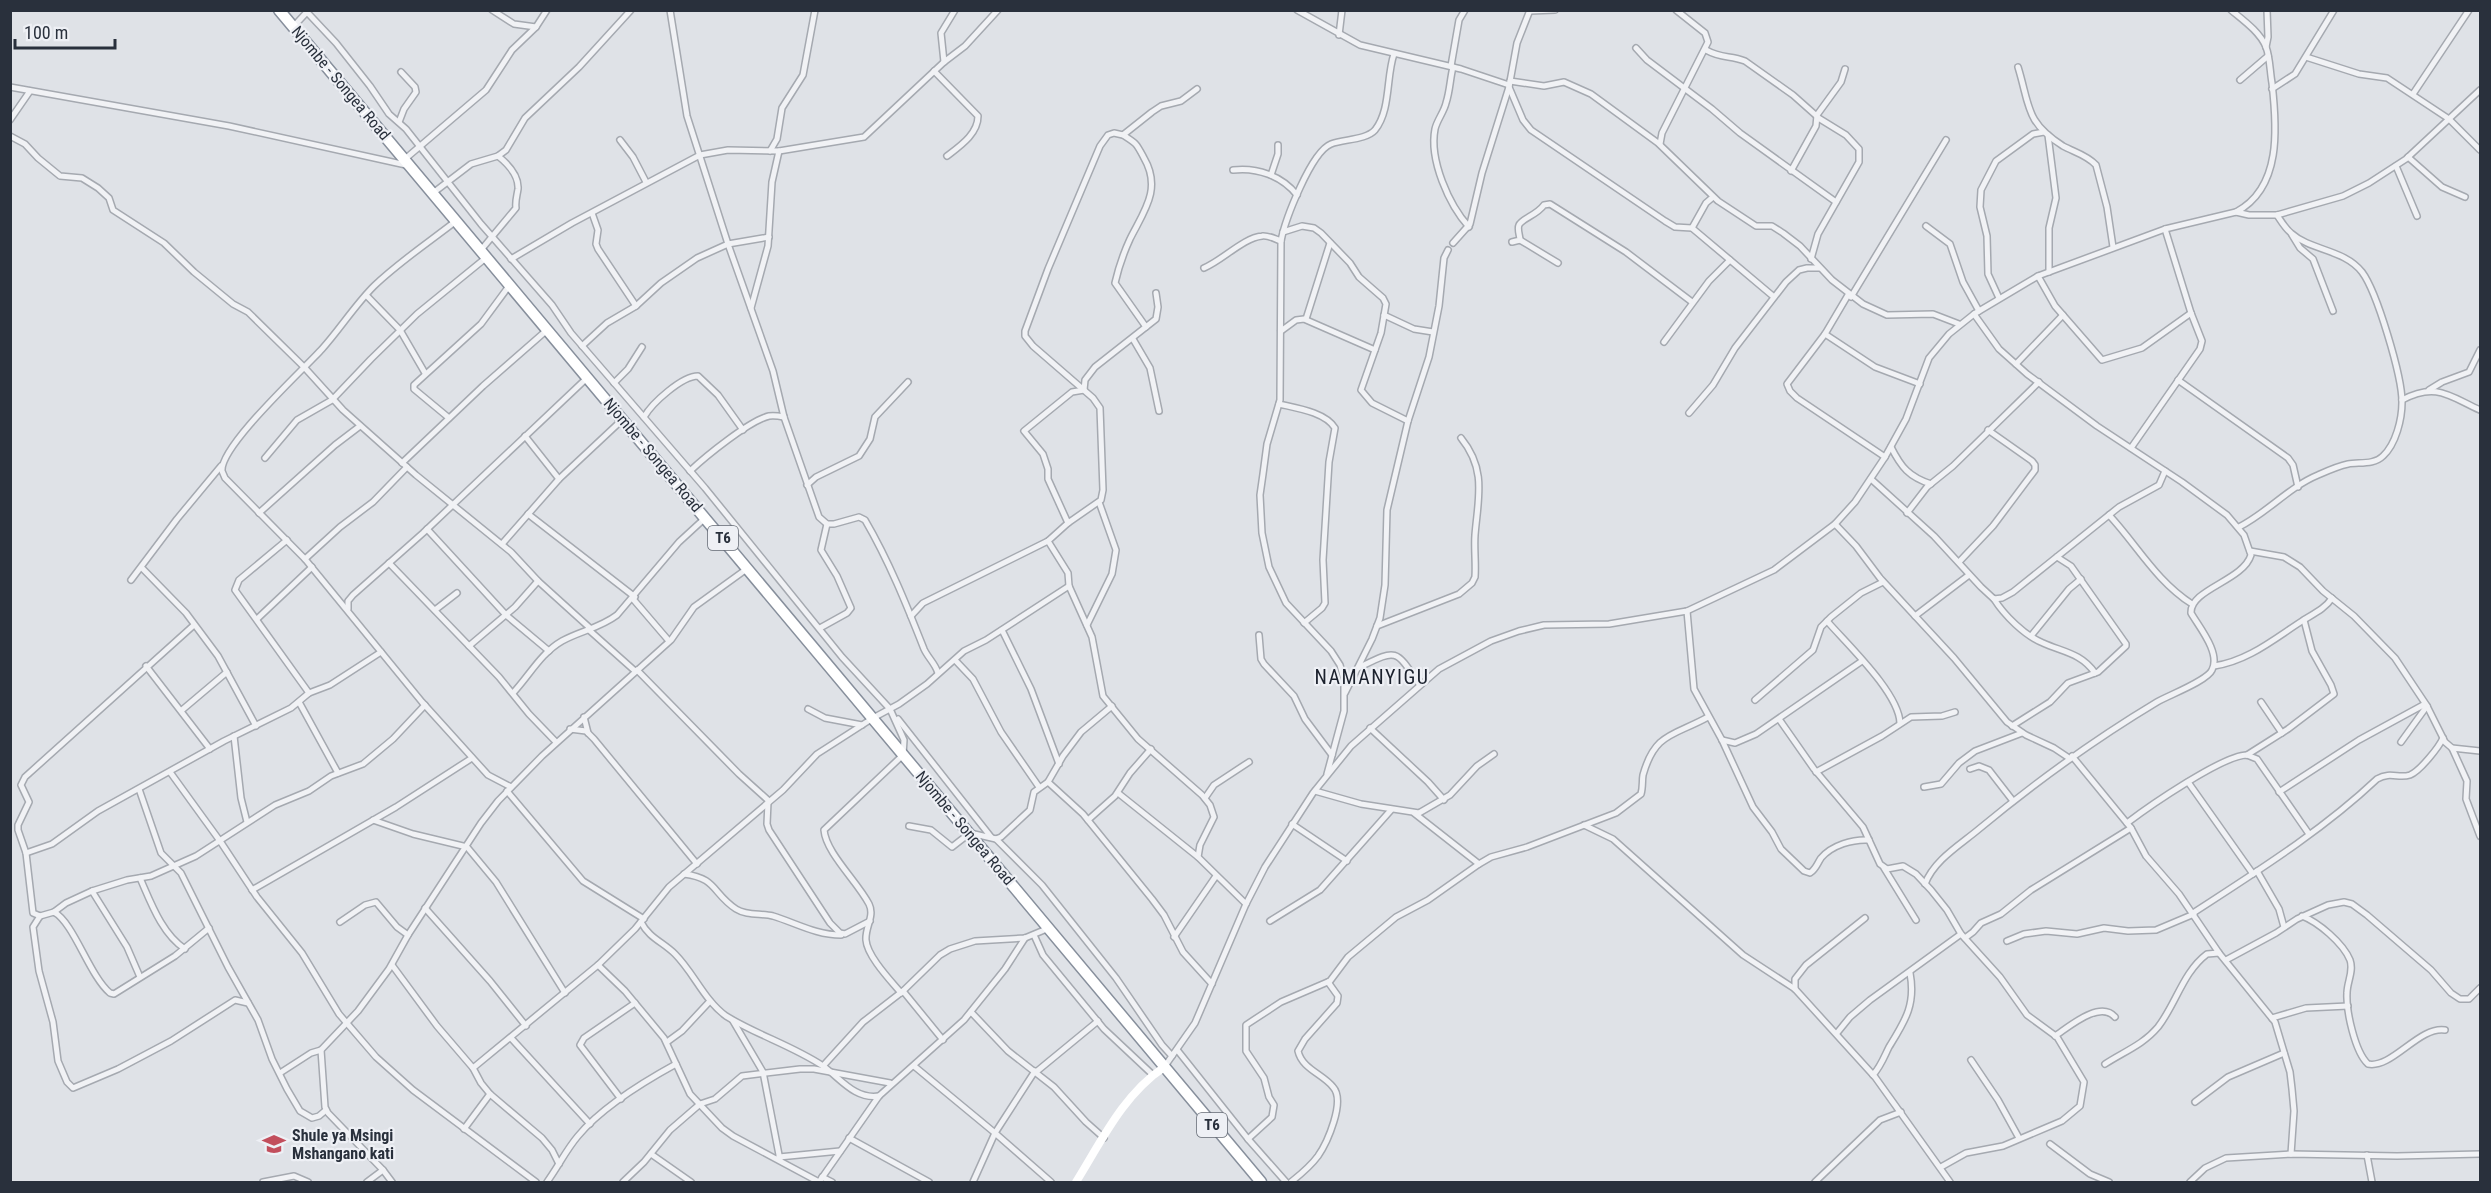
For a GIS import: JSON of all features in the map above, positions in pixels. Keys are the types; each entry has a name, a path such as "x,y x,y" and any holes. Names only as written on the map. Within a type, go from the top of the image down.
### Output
{"highway":[{"name":"Njombe - Songea Road","path":"279,10 970,833 1164,1068"},
{"name":"T6","path":"1164,1068 1261,1182"}],"street":[{"path":"492,10 514,24 536,27"},
{"path":"10,87 229,126 408,163 420,147 482,95 512,50 536,27 547,10"},
{"path":"434,193 471,164 498,156 509,147 525,118 579,67 631,10"},
{"path":"670,10 687,116 728,244 773,371 784,417 807,485 819,517 827,524"},
{"path":"770,151 777,139 782,108 802,75 815,10"},
{"path":"944,62 941,33 955,10"},
{"path":"511,259 646,182 700,155 728,150 779,151 864,137 944,62 966,46 998,10"},
{"path":"1297,10 1360,45 1452,66 1509,84 1545,86 1569,84 1591,94 1660,144 1713,196 1756,226 1775,227 1800,246 1819,268 1849,296 1887,315 1933,314 1959,324"},
{"path":"1339,35 1342,10"},
{"path":"1465,10 1460,20 1446,103 1435,128 1435,154 1438,172 1454,203 1456,213 1468,227"},
{"path":"1453,243 1468,227 1509,84 1517,43 1530,11 1555,10"},
{"path":"1660,144 1662,133 1706,50 1707,37 1676,10"},
{"path":"1076,1182 1137,1090 1164,1068 1178,1051 1195,1023 1246,904 1265,867 1292,824 1351,746 1419,684 1460,656 1519,631 1544,625 1609,624 1687,611 1774,570 1835,524 1871,479 1906,419 1929,358 1959,324 2038,276 2165,229 2236,212 2246,207 2266,179 2272,162 2275,113 2266,47 2256,33 2231,10"},
{"path":"2266,47 2267,10"},
{"path":"2272,89 2295,74 2334,10"},
{"path":"2413,94 2466,13 2458,10"},
{"path":"293,27 306,11 338,46 389,114 399,122 492,237 552,305 565,326 690,471 842,657 890,709 994,838 1042,885 1057,907 1116,978 1172,1056"},
{"path":"1636,48 1647,60 1791,171 1836,202"},
{"path":"1706,50 1718,56 1736,57 1744,61 1846,135 1859,149 1859,162 1814,243 1811,259"},
{"path":"1327,776 1341,729 1344,679 1340,665 1322,639 1286,603 1276,585 1262,533 1260,495 1267,444 1279,404 1281,241 1297,195 1324,149 1332,144 1363,137 1375,130 1382,116 1394,54"},
{"path":"2240,80 2268,56"},
{"path":"2306,57 2359,74 2387,78 2449,119 2481,150"},
{"path":"2018,67 2034,122 2064,146 2096,165 2104,193 2113,247"},
{"path":"1791,171 1816,126 1817,116 1841,82 1845,69"},
{"path":"934,71 978,116 978,121 969,137 947,156"},
{"path":"399,122 404,109 416,92 415,87 401,72"},
{"path":"1509,84 1522,120 1531,130 1665,221 1675,227 1692,228 1774,297"},
{"path":"1122,135 1161,106 1181,101 1197,89"},
{"path":"2236,212 2249,215 2277,215 2343,195 2369,183 2408,157 2481,90"},
{"path":"10,120 30,91"},
{"path":"911,616 923,603 1048,541 1068,523 1099,502 1103,490 1100,445 1101,414 1097,402 1033,346 1025,336 1025,331 1048,268 1100,146 1108,135 1114,133 1122,135 1140,147 1153,181 1145,211 1130,240 1115,283 1146,327"},
{"path":"2046,133 2056,198 2049,228 2049,272"},
{"path":"1999,298 1988,274 1986,236 1980,207 1981,190 1996,161 2033,134 2046,133"},
{"path":"10,136 21,141 60,176 82,178 103,192 109,198 113,210 164,243 194,273 248,312 304,368 332,400 404,465 502,544 590,630 636,670 665,702 768,801"},
{"path":"620,140 633,157 646,182"},
{"path":"1885,457 1797,398 1788,387 1789,379 1825,334 1946,140"},
{"path":"1271,175 1278,154 1278,145"},
{"path":"751,308 769,237 771,189 779,151"},
{"path":"265,458 297,420 332,400 400,330 484,254 492,237 515,210 518,186 510,168 498,156"},
{"path":"2408,157 2442,187 2465,197"},
{"path":"2396,166 2417,216"},
{"path":"1233,170 1248,169 1271,175 1288,185 1297,195"},
{"path":"1692,228 1706,203 1713,196"},
{"path":"1520,240 1518,225 1538,214 1544,205 1550,204 1626,252 1692,302"},
{"path":"592,213 598,230 596,244 598,249 636,306"},
{"path":"2277,215 2300,248 2313,259 2333,311"},
{"path":"131,580 171,526 221,466 252,421 277,393 304,368 382,278 456,221"},
{"path":"1283,232 1308,226 1321,233 1350,263 1359,277 1383,298 1386,304 1384,315 1361,390 1372,403 1408,421"},
{"path":"1926,226 1950,244 1976,313 1990,338 2016,364 2097,426 2227,515 2239,527 2250,551 2249,561 2222,584 2200,596 2192,604 2191,613 2212,651 2214,666"},
{"path":"2132,448 2200,349 2202,341 2165,229"},
{"path":"2239,527 2253,520 2319,474 2347,464 2376,461 2382,457 2394,438 2402,413 2402,400 2385,331 2368,281 2346,259 2291,233"},
{"path":"1204,268 1216,263 1241,245 1261,236 1281,241"},
{"path":"582,346 607,323 636,306 654,289 710,251 728,244 769,237"},
{"path":"1512,242 1520,240 1558,263"},
{"path":"1306,319 1330,243"},
{"path":"1344,695 1377,626 1385,585 1387,510 1408,421 1429,357 1439,306 1444,258 1448,250"},
{"path":"1664,342 1692,302 1730,260"},
{"path":"1689,413 1713,385 1735,348 1786,282 1799,270 1819,268"},
{"path":"2038,276 2050,298 2078,336 2100,359 2105,360 2142,348 2191,313"},
{"path":"449,418 413,387 425,373 481,324 510,284"},
{"path":"1084,390 1088,373 1133,339 1157,314 1156,293"},
{"path":"366,296 400,330 425,373"},
{"path":"1384,315 1414,328 1433,332"},
{"path":"2016,364 2063,315"},
{"path":"1281,331 1296,320 1306,319 1375,350"},
{"path":"305,559 340,527 373,502 404,465 449,418 548,329"},
{"path":"1825,334 1875,367 1920,384"},
{"path":"1133,339 1150,368 1159,411"},
{"path":"614,383 628,369 642,347"},
{"path":"2402,400 2469,372 2481,350"},
{"path":"644,417 659,397 688,378 698,376 718,396 743,430"},
{"path":"348,609 350,599 588,377"},
{"path":"2178,380 2288,458 2293,465 2298,487"},
{"path":"807,485 816,477 860,456 870,439 875,417 908,382"},
{"path":"1907,513 1931,484 1953,466 2039,382"},
{"path":"1068,523 1048,479 1048,469 1043,454 1024,431 1072,392 1084,390"},
{"path":"2429,390 2437,391 2481,410"},
{"path":"1279,404 1315,414 1333,424 1335,428 1329,462 1323,560 1325,603 1317,614 1304,623"},
{"path":"690,471 743,430 771,415 784,417"},
{"path":"502,544 559,479 623,419"},
{"path":"259,513 335,445 360,426"},
{"path":"1959,562 1993,526 2035,470 2032,461 1988,430"},
{"path":"525,436 559,479"},
{"path":"1377,626 1459,594 1472,583 1475,577 1475,534 1480,501 1478,473 1475,458 1461,438"},
{"path":"1891,447 1906,472 1931,484"},
{"path":"221,466 225,478 305,559 425,705 472,758 488,775 509,789 584,881 642,920 651,937 676,955 714,1008 732,1020 823,1066 863,1096 879,1096"},
{"path":"1994,599 2013,592 2109,514 2159,485 2165,471"},
{"path":"1871,479 1959,562 2005,614 2043,644 2069,652 2086,663 2095,673"},
{"path":"1087,625 1112,574 1116,550 1099,502"},
{"path":"528,514 634,598 669,641"},
{"path":"2109,514 2150,568 2174,591 2192,604"},
{"path":"827,524 859,517 865,520 911,616 925,651 936,665 938,673"},
{"path":"513,693 549,651 562,640 609,622 634,598 679,542 706,518"},
{"path":"820,628 848,614 851,608 837,576 821,550 827,524"},
{"path":"1835,524 1856,546 1883,582 1954,658 1995,710 2022,733 2070,757 2129,825 2146,856 2193,913 2219,953 2272,1018 2290,1072 2294,1111 2291,1154"},
{"path":"427,529 506,615 549,651"},
{"path":"287,540 235,586 239,597 309,693"},
{"path":"1048,541 1068,573 1069,586 1087,625 1096,654 1103,696 1126,726 1210,804 1214,817 1200,845 1198,857"},
{"path":"2250,551 2290,560 2389,650 2426,705 2443,738 2452,748 2467,781 2466,799 2481,836"},
{"path":"2012,726 2050,702 2068,683 2095,673 2122,651 2126,644 2072,566 2057,557"},
{"path":"390,563 556,742"},
{"path":"257,619 312,567"},
{"path":"142,568 194,625 228,672 256,726"},
{"path":"280,1073 311,1053 321,1050 347,1024 392,965 425,908 491,809 509,789 570,729 669,641 701,601 748,568"},
{"path":"1915,616 1969,575"},
{"path":"2031,636 2069,589 2081,579"},
{"path":"469,646 506,615 538,581"},
{"path":"1755,700 1813,650 1821,627 1827,621 1861,593 1883,582"},
{"path":"473,1068 512,1038 597,965 642,920 660,896 783,790 817,754 927,684 964,651 1002,630 1069,586"},
{"path":"435,610 457,593"},
{"path":"1925,884 1928,875 1943,858 2070,757 2163,699 2207,676 2214,666 2242,658 2274,642 2326,606 2332,598"},
{"path":"1687,611 1694,689 1722,740 1753,807 1772,832 1781,849 1804,871 1812,872 1821,858 1835,847 1854,841 1869,840"},
{"path":"1837,1033 1850,1017 1910,973 1963,936 1974,932 1981,923 2001,914 2031,890 2129,825 2160,798 2233,759 2247,755 2282,733 2334,694 2312,651 2304,620"},
{"path":"1827,621 1896,704 1900,723"},
{"path":"194,625 146,666 22,782 21,786 29,801 18,830 26,853 31,909 34,914 40,916 54,912 66,903 92,891 151,876 220,842 275,805 309,790 338,773 363,764 425,705"},
{"path":"1002,630 1031,689 1059,764"},
{"path":"1259,635 1261,660 1294,696 1305,719 1332,755"},
{"path":"26,853 52,843 92,814 234,736 276,717 309,693 330,686 381,652"},
{"path":"1358,668 1395,654 1402,659 1419,684"},
{"path":"955,660 973,679 1001,732 1039,787"},
{"path":"1722,740 1735,743 1779,719 1862,661"},
{"path":"146,666 210,749"},
{"path":"182,710 228,672"},
{"path":"299,702 338,773"},
{"path":"2261,702 2282,733"},
{"path":"2401,742 2426,705"},
{"path":"2279,792 2359,740 2426,705"},
{"path":"909,826 931,830 951,847 960,843 970,833 994,838 1016,825 1030,810 1035,792 1048,782 1081,732 1112,706"},
{"path":"808,709 825,718 862,726"},
{"path":"1816,772 1882,736 1900,723 1917,716 1942,716 1955,712"},
{"path":"584,717 588,733"},
{"path":"1248,1139 1272,1118 1275,1105 1269,1097 1264,1078 1246,1051 1248,1040 1245,1027 1281,1002 1328,982 1348,957 1396,917 1428,900 1491,857 1527,847 1623,810 1642,791 1642,779 1648,761 1659,742 1666,735 1708,717"},
{"path":"893,742 896,718"},
{"path":"896,718 904,740 903,755 824,830 828,847 850,874 870,906 870,921 865,938 867,946 881,968 943,1040"},
{"path":"1779,719 1816,772 1863,827 1880,864 1916,920"},
{"path":"1370,728 1444,800"},
{"path":"570,729 584,730 588,733 622,770 697,864"},
{"path":"1924,787 1941,784 1959,763 1975,751 2022,733"},
{"path":"234,736 241,798 247,822"},
{"path":"2007,942 2024,934 2046,931 2077,934 2104,928 2128,931 2156,930 2193,913 2255,873 2309,834 2377,779 2388,774 2402,776 2413,773 2443,738"},
{"path":"2452,748 2481,751"},
{"path":"1088,820 1118,793 1130,773 1151,749"},
{"path":"1315,791 1391,810 1414,813 1428,810 1444,800 1477,766 1494,754"},
{"path":"2247,755 2257,759 2309,834"},
{"path":"252,890 373,820 472,758"},
{"path":"1205,798 1214,785 1249,762"},
{"path":"1970,770 1979,766 1989,770 2013,801"},
{"path":"170,772 252,890 302,953 326,995 347,1024 376,1057 412,1090 526,1180 536,1182"},
{"path":"1048,782 1088,820 1164,915 1183,952 1212,984"},
{"path":"2188,782 2279,909 2284,927"},
{"path":"139,789 161,853 181,873 258,1020 272,1059 296,1105 306,1116 316,1118 326,1110"},
{"path":"1118,793 1198,857 1246,904"},
{"path":"768,801 767,824 772,835 823,914 837,931 845,934"},
{"path":"1270,921 1320,890 1391,810"},
{"path":"1414,813 1479,864"},
{"path":"373,820 412,834 467,847 507,899 565,993"},
{"path":"1292,824 1347,861"},
{"path":"1584,825 1613,839 1743,955 1795,989 1873,1075 1950,1182"},
{"path":"1884,868 1903,866 1925,884 1947,910 1963,936 2000,977 2028,1015 2055,1036 2084,1082 2080,1106 2062,1121 2003,1146 1966,1153 1941,1167"},
{"path":"684,874 705,878 725,900 743,913 774,916 819,933 845,934 870,921"},
{"path":"1174,938 1216,876"},
{"path":"140,878 172,939 185,949"},
{"path":"92,891 127,947 140,977"},
{"path":"340,922 365,905 376,902 397,927 408,935"},
{"path":"2226,960 2302,916 2337,903 2352,904 2431,970 2457,997 2469,999 2481,988"},
{"path":"425,908 495,986 526,1026"},
{"path":"54,912 62,919 107,991 114,994 185,949 209,928"},
{"path":"40,916 33,927 38,964 53,1022 58,1060 67,1082 73,1088 134,1061 179,1036 235,1000 248,1003"},
{"path":"2302,916 2319,924 2349,959 2348,1005 2354,1036 2368,1064 2372,1065 2394,1054 2433,1030 2445,1030"},
{"path":"1795,989 1795,979 1806,964 1865,918"},
{"path":"823,1066 863,1022 902,992 940,955 950,949 975,941 1025,938 1049,928"},
{"path":"1034,935 1042,955 1098,1021 1153,1075"},
{"path":"597,965 634,1003 667,1042 690,1094 727,1132 819,1182 879,1096 971,1012 1005,969 1025,938"},
{"path":"2105,1065 2130,1051 2153,1032 2187,977 2203,957 2207,954 2219,953"},
{"path":"392,965 473,1068 490,1094 542,1138 552,1150 559,1164"},
{"path":"1873,1075 1882,1064 1908,1014 1913,991 1910,973"},
{"path":"1291,1182 1307,1170 1317,1156 1337,1115 1338,1099 1335,1088 1306,1065 1298,1051 1305,1039 1337,1003 1338,996 1328,982"},
{"path":"667,1042 682,1031 710,1001"},
{"path":"621,1100 580,1045 584,1038 634,1003"},
{"path":"2272,1018 2306,1008 2348,1005"},
{"path":"2055,1036 2103,1010 2109,1011 2115,1017"},
{"path":"971,1012 1008,1051 1054,1087 1104,1138"},
{"path":"732,1020 763,1072 780,1159"},
{"path":"973,1182 995,1133 1035,1072 1098,1021"},
{"path":"512,1038 590,1124"},
{"path":"321,1050 326,1110 333,1121 383,1170 392,1182"},
{"path":"1178,1051 1248,1139 1287,1182"},
{"path":"2196,1102 2228,1077 2284,1053"},
{"path":"1971,1060 1998,1100 2019,1138"},
{"path":"547,1182 577,1137 590,1124 650,1078 676,1064"},
{"path":"914,1066 1051,1182"},
{"path":"623,1182 651,1154 663,1136 700,1104 715,1099 742,1076 800,1069 891,1083"},
{"path":"464,1129 490,1094"},
{"path":"1815,1182 1880,1120 1901,1112"},
{"path":"849,1138 929,1182"},
{"path":"2050,1144 2090,1174 2109,1182"},
{"path":"780,1159 840,1150"},
{"path":"651,1154 691,1182"},
{"path":"2190,1182 2205,1168 2226,1158 2291,1154 2481,1154"},
{"path":"2367,1155 2372,1182"},
{"path":"367,1182 383,1170"},
{"path":"263,1182 294,1176 308,1182"},
{"path":"822,1177 832,1182"}],"place":[{"name":"Shule ya Msingi Mshangano kati","path":"274,1144"}],"district":[{"name":"NAMANYIGU","path":"1372,677"}]}
